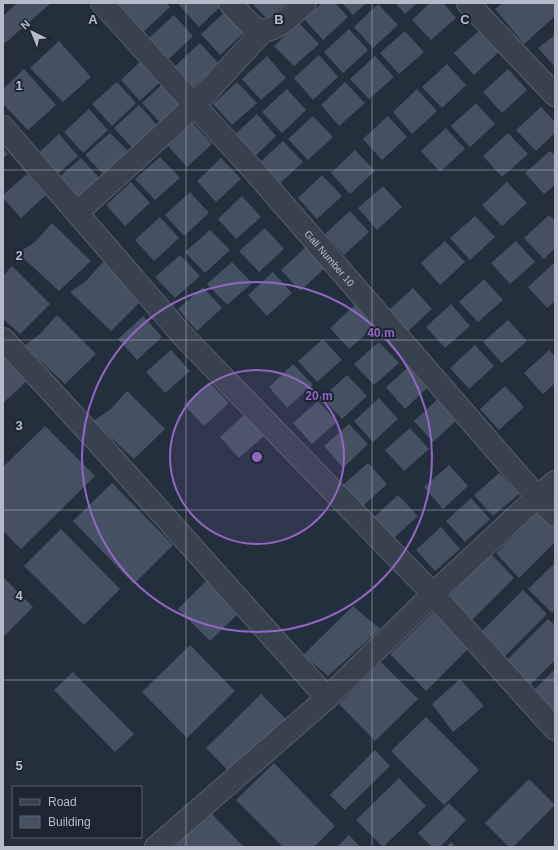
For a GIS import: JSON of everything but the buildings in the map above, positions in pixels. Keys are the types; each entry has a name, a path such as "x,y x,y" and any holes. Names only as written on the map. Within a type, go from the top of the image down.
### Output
{"street":[{"name":"Gali Number 10","path":"102,3 256,172 555,515"},
{"path":"230,3 254,28 263,31 279,25 305,3"},
{"path":"468,3 555,95"},
{"path":"77,213 195,105 263,31"},
{"path":"3,127 184,337 433,594 555,729"},
{"path":"3,339 97,441 327,698"},
{"path":"156,847 327,698 433,594 555,482"}]}
